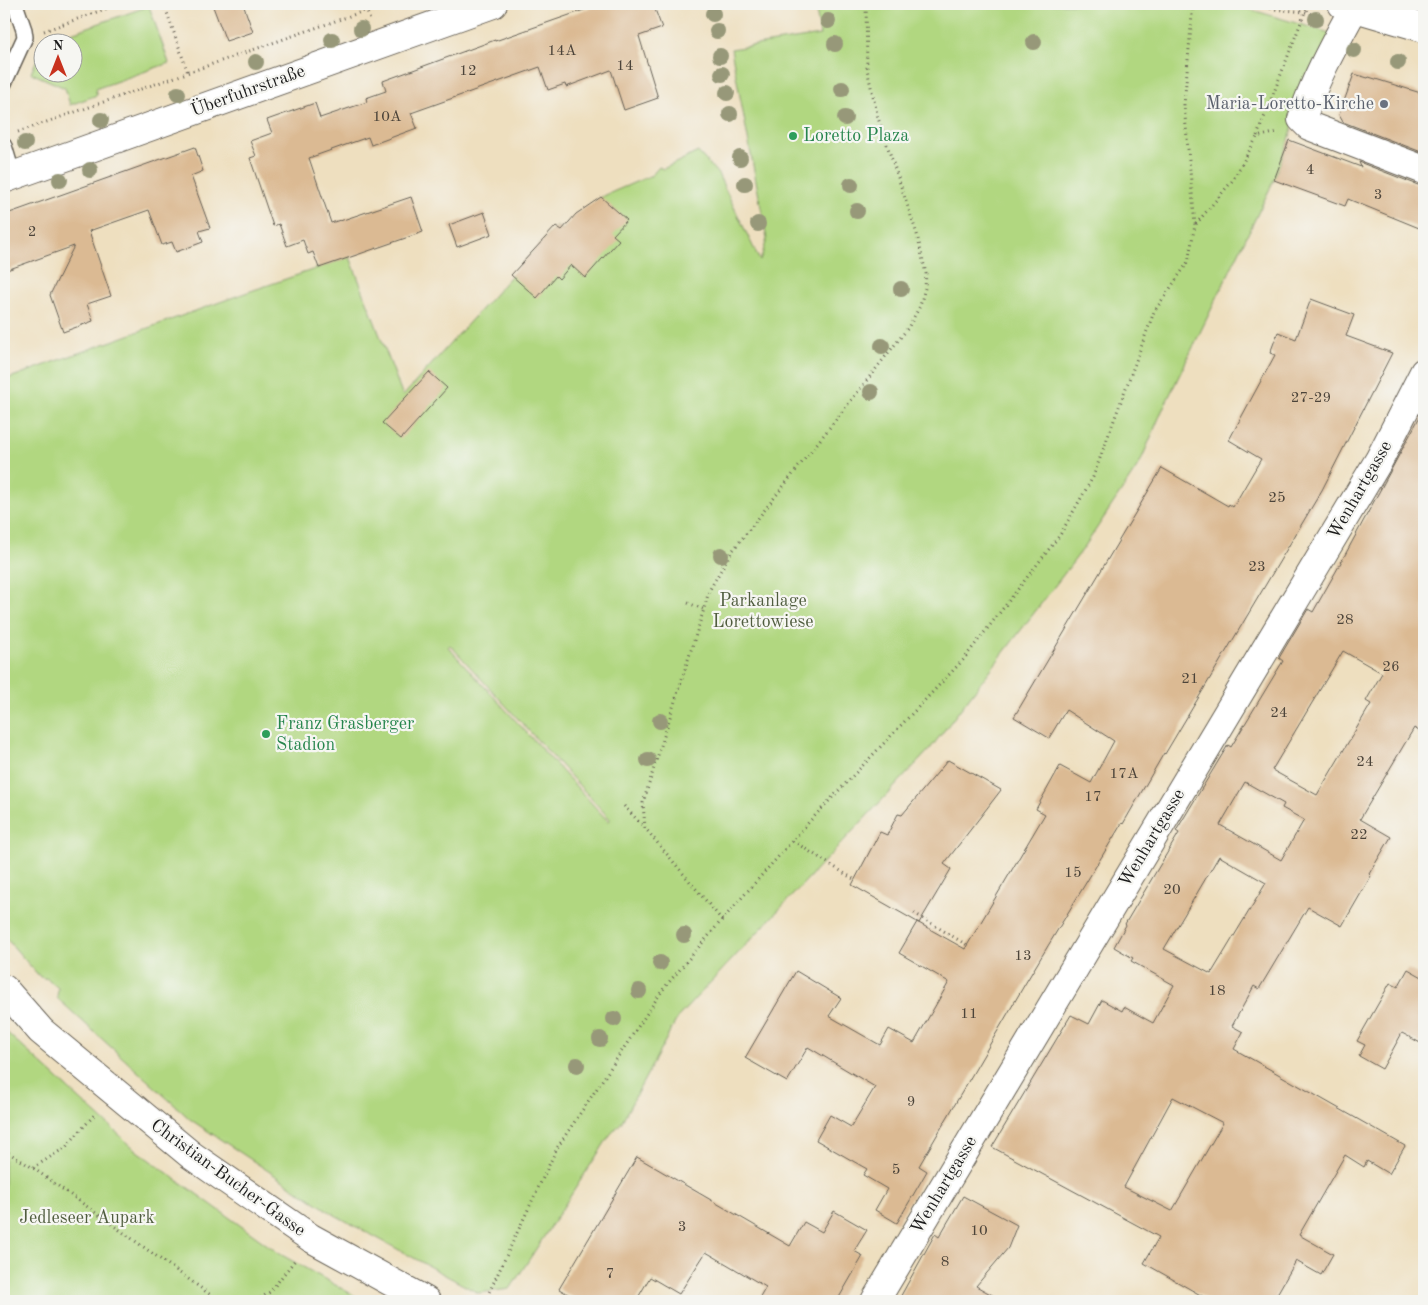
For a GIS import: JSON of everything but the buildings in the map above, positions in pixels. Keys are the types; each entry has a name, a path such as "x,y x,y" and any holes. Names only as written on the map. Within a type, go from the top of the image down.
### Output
{"street":[{"name":"Überfuhrstraße","path":"8,177 493,4"},
{"path":"1424,28 1347,12 1306,104 1302,119 1309,126 1424,170"},
{"name":"Wenhartgasse","path":"874,1301 1370,475 1424,372"},
{"name":"Christian-Bucher-Gasse","path":"4,989 41,1031 191,1155 311,1238 426,1301"}],"lane":[{"path":"4,83 25,37 15,4"},
{"path":"8,140 8,177"}],"path":[{"path":"25,37 119,4"},
{"path":"164,4 188,73"},
{"path":"8,140 188,73 384,4"},
{"path":"645,828 643,803 709,591 730,554 908,328 920,306 925,288 926,274 917,234 878,118 866,68 866,4"},
{"path":"485,1301 557,1148 664,988 793,840 963,660 1060,535 1093,477 1154,312 1188,262 1195,225 1184,105 1193,4"},
{"path":"1256,4 1273,9 1305,12 1347,12"},
{"path":"1195,225 1233,180 1257,137 1305,12 1311,4"},
{"path":"1257,137 1309,126"},
{"path":"688,603 704,609"},
{"path":"624,806 645,828 722,920"},
{"path":"793,840 855,880"},
{"path":"914,913 968,945"},
{"path":"33,1168 66,1147 114,1092"},
{"path":"4,1150 33,1168 219,1301"},
{"path":"256,1301 270,1292 311,1238"}],"green space":[{"name":"Parkanlage Lorettowiese","path":"815,4 1232,4 1330,33 1297,110 1289,140 1274,180 1161,413 1140,463 1083,549 930,749 678,1017 621,1123 610,1135 510,1289 478,1293 335,1215 191,1120 57,998 58,988 48,979 40,977 4,936 4,380 350,257 403,396 556,226 562,230 601,197 652,175 659,167 663,169 698,152 718,174 760,261 767,239 731,49 820,35","holes":["450,645 610,819 608,821 448,647"]},
{"path":"149,6 169,63 95,89 97,95 70,105 65,88 51,82 82,82 82,32 74,32"},
{"name":"Jedleseer Aupark","path":"4,1030 137,1151 280,1254 364,1301 4,1301"}],"place":[{"name":"Maria-Loretto-Kirche","path":"1384,104"},
{"name":"Loretto Plaza","path":"793,136"},
{"name":"Franz Grasberger Stadion","path":"266,734"}]}
